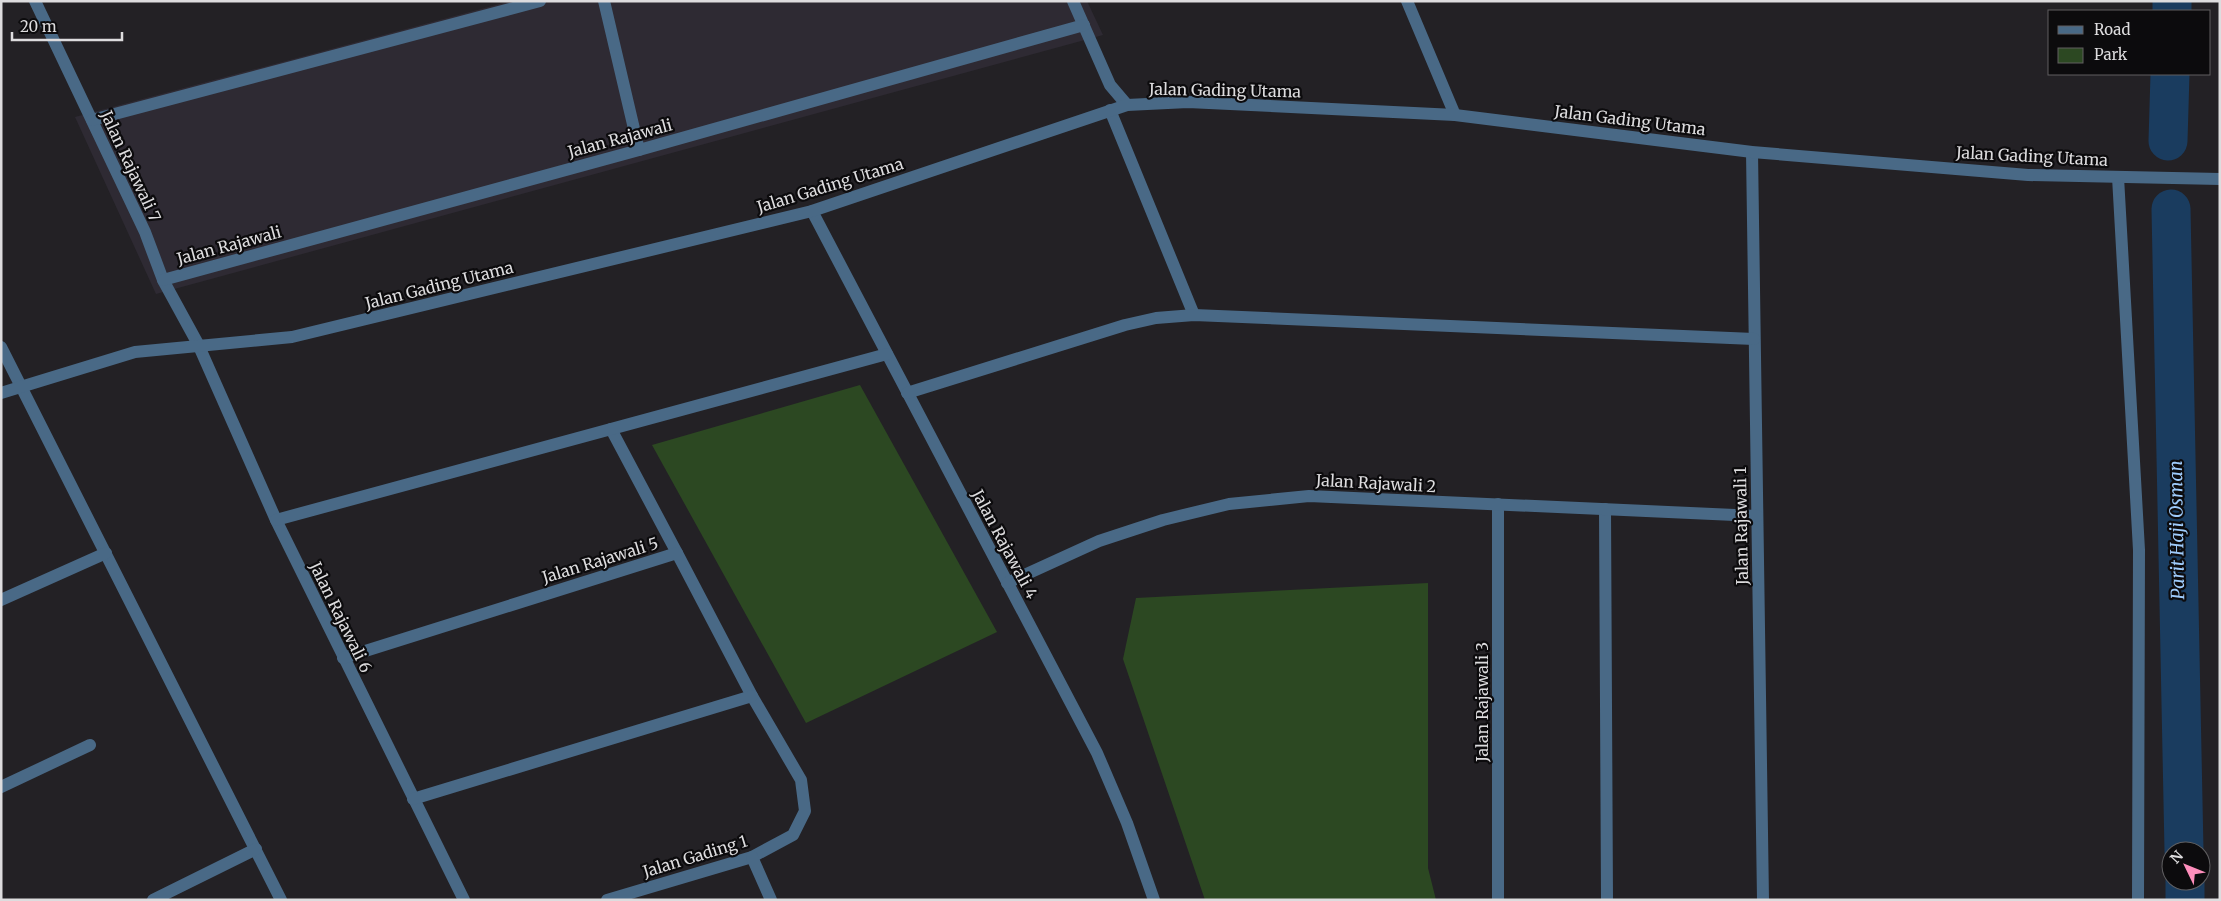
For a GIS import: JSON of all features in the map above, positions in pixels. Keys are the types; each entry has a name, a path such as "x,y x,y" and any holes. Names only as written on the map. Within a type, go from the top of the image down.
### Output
{"street":[{"path":"92,120 540,1"},
{"path":"604,1 639,150"},
{"path":"1074,1 1110,85 1127,105"},
{"path":"1407,1 1455,115"},
{"name":"Jalan Rajawali 7","path":"36,2 145,232 163,280 198,344"},
{"name":"Jalan Rajawali","path":"163,280 639,150 1084,25"},
{"name":"Jalan Gading Utama","path":"1,393 135,352 198,344 292,337 812,211 1127,105 1188,102 1455,115 1752,152 2028,175 2220,179"},
{"path":"1110,110 1194,315"},
{"name":"Jalan Rajawali 1","path":"1752,152 1763,900"},
{"path":"2118,177 2139,550 2138,900"},
{"name":"Jalan Rajawali 4","path":"812,211 1097,753 1127,823 1154,900"},
{"path":"908,393 1126,325 1156,318 1194,315 1754,339"},
{"name":"Jalan Rajawali 6","path":"198,344 276,520 464,900"},
{"path":"1,347 281,900"},
{"path":"276,520 887,354"},
{"path":"611,429 677,553"},
{"name":"Jalan Rajawali 2","path":"1007,583 1099,541 1163,520 1229,504 1309,496 1757,516"},
{"name":"Jalan Rajawali 3","path":"1498,504 1498,900"},
{"path":"1606,509 1608,900"},
{"path":"1,600 106,553"},
{"name":"Jalan Rajawali 5","path":"343,658 677,553 752,696 802,780"},
{"path":"413,799 752,696"},
{"path":"1,787 90,745"},
{"name":"Jalan Gading 1","path":"607,900 752,857 793,835 805,811 802,780"},
{"path":"153,900 256,849"},
{"path":"752,857 771,900"}],"shaded area":[{"path":"511,1 1087,1 1103,35 156,294 75,117"}],"green space":[{"path":"860,385 997,632 806,723 652,445"},
{"path":"1428,583 1428,868 1436,900 1205,900 1123,659 1136,598"}],"waterway":[{"name":"Parit Haji Osman","path":"2172,1 2172,10"},
{"name":"Parit Haji Osman","path":"2168,141 2170,75"},
{"name":"Parit Haji Osman","path":"2171,209 2184,841"},
{"name":"Parit Haji Osman","path":"2185,891 2185,900"}]}
